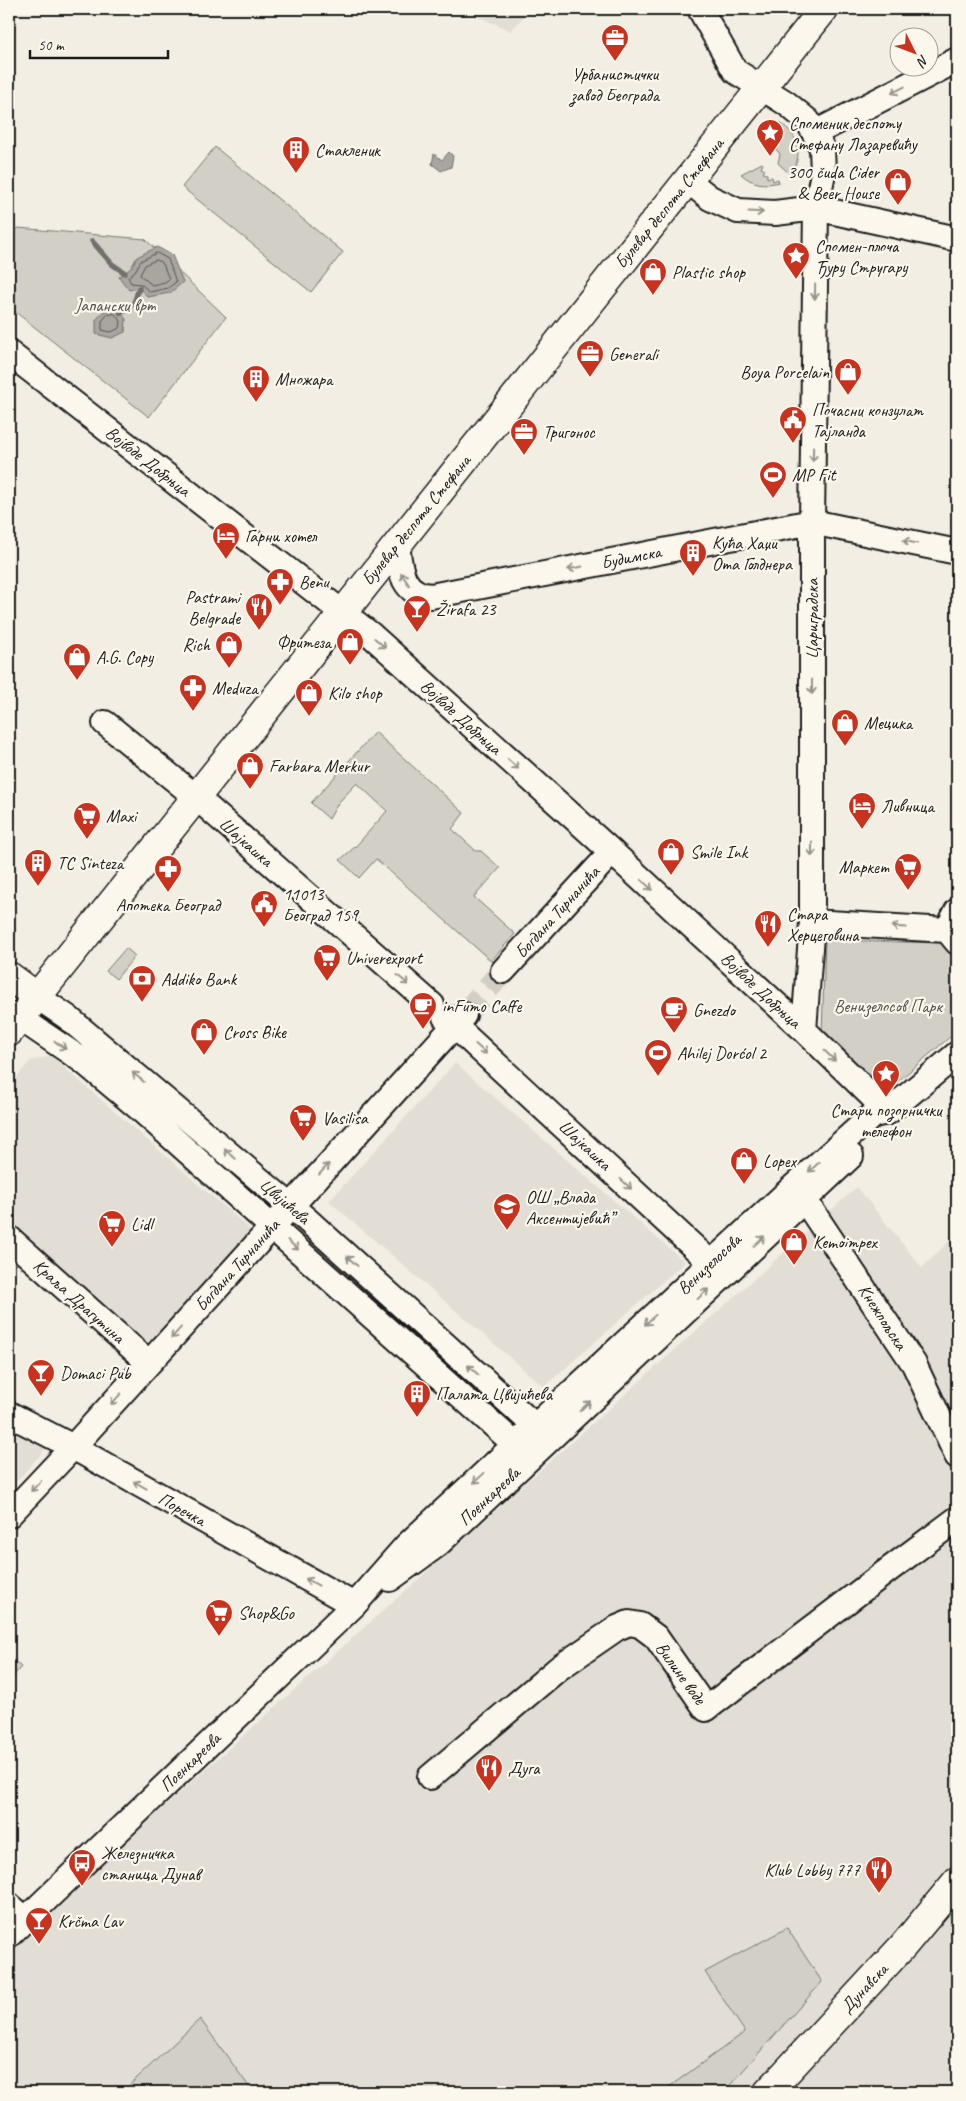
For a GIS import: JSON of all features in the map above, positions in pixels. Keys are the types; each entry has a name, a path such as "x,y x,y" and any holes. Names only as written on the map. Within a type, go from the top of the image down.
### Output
{"main road":[{"name":"Булевар деспота Стефана","path":"12,1020 36,996 196,797 824,9"},
{"name":"Цвијићева","path":"9,976 36,996"},
{"name":"Дунавска","path":"768,2092 903,1946 957,1881"}],"street":[{"path":"700,9 735,71 786,103 808,120 815,133 957,60"},
{"name":"Цариградска","path":"804,1030 812,922 812,522 816,208 823,173 822,148 815,133"},
{"path":"687,180 710,198 738,211 775,213 816,208 957,239"},
{"name":"Војводе Добрњца","path":"9,353 370,634 612,852 804,1030 888,1112"},
{"name":"Будимска","path":"396,545 400,573 409,586 420,594 431,596 812,522 957,552"},
{"name":"Шајкашка","path":"106,723 196,797 449,1016 717,1269"},
{"name":"Богдана Тирнанића","path":"503,971 612,852"},
{"path":"812,922 954,928"},
{"name":"Цвијићева","path":"36,996 67,1018 290,1205 542,1433"},
{"name":"Богдана Тирнанића","path":"9,1515 272,1226 449,1016"},
{"name":"Цвијићева","path":"12,1020 83,1062 139,1108 522,1451"},
{"name":"Венизелосова","path":"542,1433 798,1193 882,1127 888,1112 957,1054"},
{"name":"Кнежпољска","path":"798,1193 914,1364 957,1456"},
{"name":"Краља Драгутина","path":"9,1238 149,1363"},
{"name":"Поречка","path":"9,1414 68,1452 354,1606"},
{"name":"Поенкареова","path":"14,1920 354,1606 437,1545 522,1451 542,1433"},
{"name":"Вилине воде","path":"430,1777 559,1668 617,1628 629,1624 640,1625 656,1637 706,1709 883,1573 957,1519"}],"shaded area":[{"path":"461,9 530,9 511,31"},
{"path":"51,1056 253,1232 145,1351 9,1230 9,1087 30,1061"},
{"name":"ОШ „Влада Аксентијевић”","path":"455,1063 685,1262 544,1387 329,1201"},
{"path":"857,1187 922,1268 957,1233 957,2092 9,2092 9,1945"},
{"path":"9,1425 48,1446 9,1490"}],"green space":[{"path":"780,123 792,133 797,146 797,160 790,174 778,163 780,154 774,147"},
{"path":"215,147 343,252 311,292 182,187"},
{"path":"762,163 761,168 765,170 763,173 767,174 767,178 772,177 773,181 778,179 779,182 759,183 741,174"},
{"name":"Јапански врт","path":"18,228 145,239 226,317 149,417 9,307 9,240"},
{"path":"375,732 464,813 452,829 476,851 481,851 500,868 474,897 515,934 491,961 376,859 359,878 340,860 356,846 387,811 357,783 338,803 329,819 311,803"},
{"name":"Венизелосов Парк","path":"825,940 944,943 957,958 957,1031 885,1092 822,1035"},
{"path":"126,948 135,956 116,979 106,971"},
{"path":"9,1656 21,1667 9,1681"},
{"path":"787,1928 822,1982 724,2092 662,2092 745,2032 705,1972"},
{"path":"200,2019 253,2092 122,2092"}],"water":[{"path":"449,152 453,156 451,167 441,171 432,164 434,154 442,160"},
{"path":"157,247 172,255 183,282 170,293 148,297 139,288 129,290 119,277 131,268 137,257"},
{"path":"117,308 126,319 125,332 112,338 96,334 96,320 104,311"}],"waterway":[{"path":"92,241 112,264 125,273"},
{"path":"121,313 134,303 139,288"}],"tunnel":[{"path":"464,1015 503,971"}],"place":[{"name":"Урбанистички завод Београда","path":"615,62"},
{"name":"Споменик деспоту Стефану Лазаревићу","path":"770,157"},
{"name":"Стакленик","path":"296,174"},
{"name":"300 čuda Cider & Beer House","path":"898,206"},
{"name":"Спомен-плоча Ђуру Стругару","path":"796,280"},
{"name":"Plastic shop","path":"653,296"},
{"name":"Generali","path":"590,378"},
{"name":"Boya Porcelain","path":"848,396"},
{"name":"Множара","path":"256,403"},
{"name":"Почасни конзулат Тајланда","path":"793,444"},
{"name":"Тригонос","path":"524,456"},
{"name":"MP Fit","path":"773,499"},
{"name":"Гарни хотел","path":"226,560"},
{"name":"Кућа Хаџи Ота Голднера","path":"693,577"},
{"name":"Benu","path":"280,606"},
{"name":"Pastrami Belgrade","path":"259,631"},
{"name":"Žirafa 23","path":"417,633"},
{"name":"Фритеза","path":"350,666"},
{"name":"Rich","path":"229,669"},
{"name":"A.G. Copy","path":"77,681"},
{"name":"Meduza","path":"193,712"},
{"name":"Kilo shop","path":"309,717"},
{"name":"Мецика","path":"845,747"},
{"name":"Farbara Merkur","path":"250,790"},
{"name":"Ливница","path":"862,830"},
{"name":"Maxi","path":"87,840"},
{"name":"Smile Ink","path":"671,876"},
{"name":"TC Sinteza","path":"38,887"},
{"name":"Маркет","path":"908,891"},
{"name":"Апотека Београд","path":"168,893"},
{"name":"11013 Београд 159","path":"264,928"},
{"name":"Стара Херцеговина","path":"768,948"},
{"name":"Univerexport","path":"327,982"},
{"name":"Addiko Bank","path":"142,1003"},
{"name":"inFumo Caffe","path":"423,1030"},
{"name":"Gnezdo","path":"674,1034"},
{"name":"Cross Bike","path":"204,1056"},
{"name":"Ahilej Dorćol 2","path":"658,1077"},
{"name":"Стари позорнички телефон","path":"886,1098"},
{"name":"Vasilisa","path":"303,1142"},
{"name":"Lopex","path":"744,1185"},
{"name":"ОШ „Влада Аксентијевић”","path":"507,1231"},
{"name":"Lidl","path":"112,1248"},
{"name":"Kemoimpex","path":"794,1266"},
{"name":"Domaci Pub","path":"41,1397"},
{"name":"Палата Цвијићева","path":"417,1418"},
{"name":"Shop&Go","path":"219,1637"},
{"name":"Дуга","path":"489,1792"},
{"name":"Железничка станица Дунав","path":"82,1887"},
{"name":"Klub Lobby 777","path":"879,1894"},
{"name":"Krčma Lav","path":"39,1945"}]}
